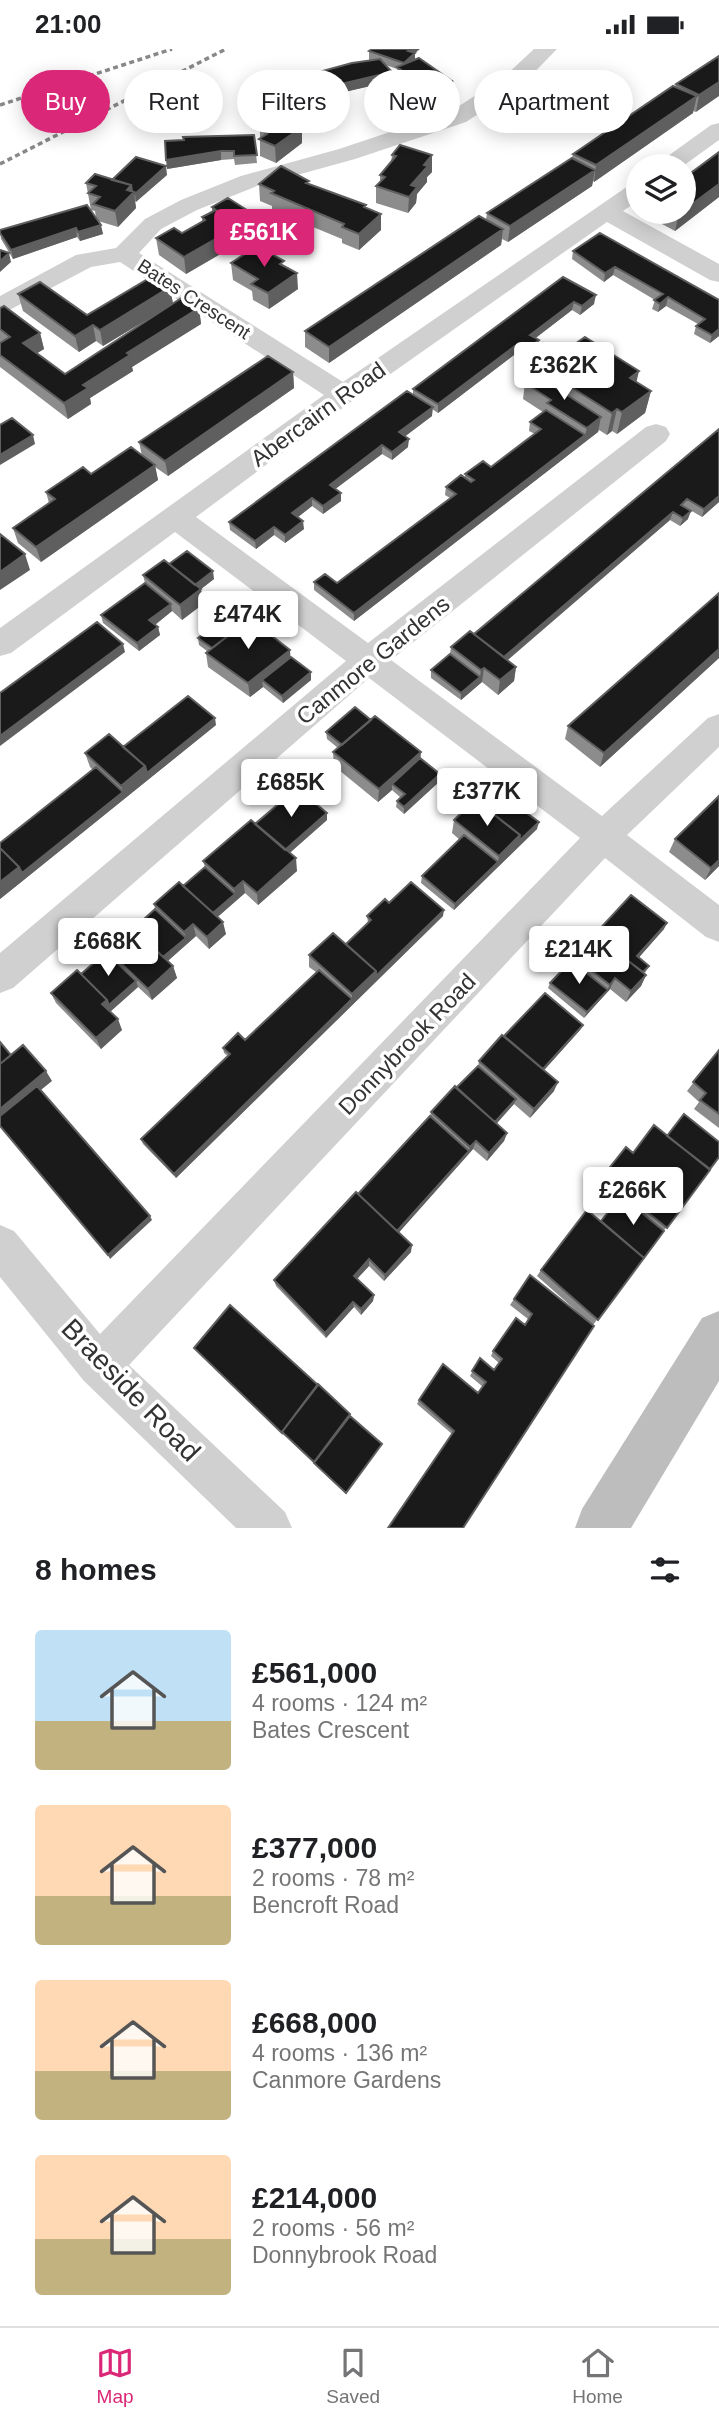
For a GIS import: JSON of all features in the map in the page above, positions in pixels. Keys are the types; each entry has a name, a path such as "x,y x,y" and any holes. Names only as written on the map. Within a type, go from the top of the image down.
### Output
{"main road":[{"path":"601,1528 719,1335"}],"street":[{"path":"124,254 153,225 201,200 249,181 347,154 458,117 513,81 546,49"},
{"path":"686,154 719,130"},
{"name":"Abercairn Road","path":"0,644 343,395 626,198"},
{"path":"607,212 719,274"},
{"name":"Bates Crescent","path":"0,307 85,260 124,254 343,395"},
{"name":"Canmore Gardens","path":"0,976 368,661 656,434"},
{"path":"176,517 719,926"},
{"name":"Donnybrook Road","path":"100,1366 603,837 719,727"},
{"name":"Braeside Road","path":"0,1245 100,1366 269,1528"}],"building":[{"path":"411,49 408,51 415,53 404,63 369,51"},
{"path":"719,56 719,82 699,95 676,84"},
{"path":"419,58 436,70 401,70 397,67"},
{"path":"380,59 390,70 364,70 364,79 350,82 350,70 326,70"},
{"path":"673,86 697,96 596,165 573,154 604,133 633,133 633,113"},
{"path":"293,133 275,146 259,139 267,134"},
{"path":"254,135 257,155 234,156 234,151 221,151 166,160 165,141 184,140 183,137"},
{"path":"400,145 432,155 424,165 428,166 411,185 417,187 409,197 376,186 385,177 380,175 396,156 392,155"},
{"path":"719,152 719,184 696,201 696,169"},
{"path":"136,157 166,166 135,194 131,185 112,180"},
{"path":"572,158 595,170 510,226 487,213"},
{"path":"281,166 309,181 306,183 366,205 364,207 381,214 359,234 342,227 344,224 271,193 274,191 259,184"},
{"path":"95,174 131,185 127,190 134,192 115,211 93,204 100,197 88,193 96,186 86,183"},
{"path":"228,198 253,214 237,223 240,225 184,257 156,238 174,228 182,233 205,220 202,217 216,210 212,207"},
{"path":"87,205 101,225 78,232 76,228 11,250 0,233 0,230"},
{"path":"479,216 503,229 329,347 305,331"},
{"path":"600,233 719,300 719,329 712,335 696,326 705,319 668,297 660,304 654,300 663,294 615,267 605,273 573,251"},
{"path":"257,246 284,261 280,264 297,273 268,293 251,284 258,279 231,263"},
{"path":"0,250 9,253 0,261"},
{"path":"153,276 170,287 100,330 93,325 75,336 18,294 40,282 87,315"},
{"path":"563,277 596,295 582,306 574,302 530,335 539,340 524,351 515,346 438,404 413,389"},
{"path":"183,297 199,308 127,353 130,355 83,385 88,388 64,403 0,355 0,343 10,337 0,329 0,308 4,306 40,333 23,343 65,374"},
{"path":"585,337 639,371 630,378 651,391 622,412 617,409 612,413 541,368"},
{"path":"268,356 293,372 165,461 139,442"},
{"path":"536,375 601,417 587,428 547,403 551,400 525,383"},
{"path":"407,391 433,407 399,432 409,439 392,452 382,445 330,485 341,493 323,506 312,498 292,513 303,521 285,535 274,527 255,541 229,522"},
{"path":"546,410 585,435 354,613 314,582 325,574 337,583 456,494 446,487 461,475 471,482 474,480 465,474 483,461 491,467 541,429 530,422"},
{"path":"12,418 33,435 0,455 0,425"},
{"path":"719,429 719,496 704,509 687,499 681,505 691,511 683,518 673,512 504,657 474,634"},
{"path":"131,447 155,465 36,547 13,528 55,499 46,492 83,467 91,474"},
{"path":"0,534 25,554 0,572"},
{"path":"187,551 213,571 195,585 169,564"},
{"path":"164,560 201,589 180,605 143,575"},
{"path":"145,583 171,604 149,620 158,627 137,643 101,615"},
{"path":"719,593 719,649 604,753 568,726"},
{"path":"232,612 245,622 212,648 198,638"},
{"path":"250,619 290,650 248,683 206,653"},
{"path":"97,622 123,644 0,736 0,693"},
{"path":"470,631 516,667 500,680 484,668 481,670 451,647"},
{"path":"450,654 480,677 461,693 431,670"},
{"path":"291,657 311,672 282,696 262,680"},
{"path":"188,696 215,718 147,773 145,766 123,747"},
{"path":"355,707 371,720 342,745 326,732"},
{"path":"375,716 421,752 379,789 333,752"},
{"path":"109,734 145,766 121,786 85,753"},
{"path":"420,758 440,774 404,807 397,801 405,794 392,784"},
{"path":"96,767 123,792 22,873 0,848 0,843"},
{"path":"297,788 327,813 285,850 255,824"},
{"path":"719,796 719,860 711,868 675,839"},
{"path":"505,797 539,822 519,841 520,835 490,811"},
{"path":"475,800 520,835 499,856 454,820"},
{"path":"251,820 296,858 257,893 243,881 234,889 203,861"},
{"path":"464,835 498,862 455,904 422,876"},
{"path":"0,848 19,867 0,882"},
{"path":"205,867 235,894 213,913 183,886"},
{"path":"179,882 223,922 207,937 193,924 184,932 154,904"},
{"path":"411,882 444,910 376,976 376,971 346,944 371,920 367,916 385,899 389,903"},
{"path":"631,895 667,923 637,956 649,966 643,972 594,935"},
{"path":"155,909 186,938 163,957 133,929"},
{"path":"129,925 173,966 148,989 104,947"},
{"path":"333,933 376,971 352,994 309,955"},
{"path":"593,933 646,975 631,991 615,978 610,985 572,955"},
{"path":"106,952 136,981 109,1005 81,974"},
{"path":"571,961 608,990 587,1012 550,983"},
{"path":"77,970 107,1000 102,1004 118,1019 96,1038 51,993"},
{"path":"319,970 352,999 174,1174 141,1139 230,1054 223,1048 238,1033 245,1040"},
{"path":"545,993 583,1025 543,1069 504,1036"},
{"path":"502,1035 558,1082 534,1109 479,1061"},
{"path":"0,1042 11,1055 0,1064"},
{"path":"23,1045 46,1071 0,1109 0,1064"},
{"path":"719,1050 719,1114 700,1100 706,1093 693,1082"},
{"path":"478,1066 516,1099 495,1122 456,1088"},
{"path":"37,1086 150,1216 108,1255 0,1126 0,1116"},
{"path":"455,1086 507,1133 489,1153 476,1141 470,1147 431,1112"},
{"path":"684,1114 719,1142 719,1157 710,1169 667,1136"},
{"path":"430,1116 469,1151 397,1231 358,1194"},
{"path":"654,1125 710,1170 667,1228 603,1176 626,1147 633,1153"},
{"path":"356,1192 412,1245 385,1275 369,1259 354,1276 374,1295 361,1309 353,1302 325,1333 274,1280"},
{"path":"621,1196 664,1231 644,1258 601,1221"},
{"path":"587,1210 644,1258 598,1320 541,1270"},
{"path":"530,1275 594,1326 463,1528 388,1528 454,1431 419,1400 443,1364 478,1393 486,1382 472,1371 480,1358 494,1370 502,1359 493,1351 516,1318 525,1325 532,1314 514,1299"},
{"path":"230,1305 318,1385 283,1434 194,1348"},
{"path":"318,1384 350,1414 314,1462 282,1432"},
{"path":"350,1416 382,1444 346,1493 314,1463"}],"railway":[{"path":"0,105 172,49"},
{"path":"0,164 226,49"}]}
